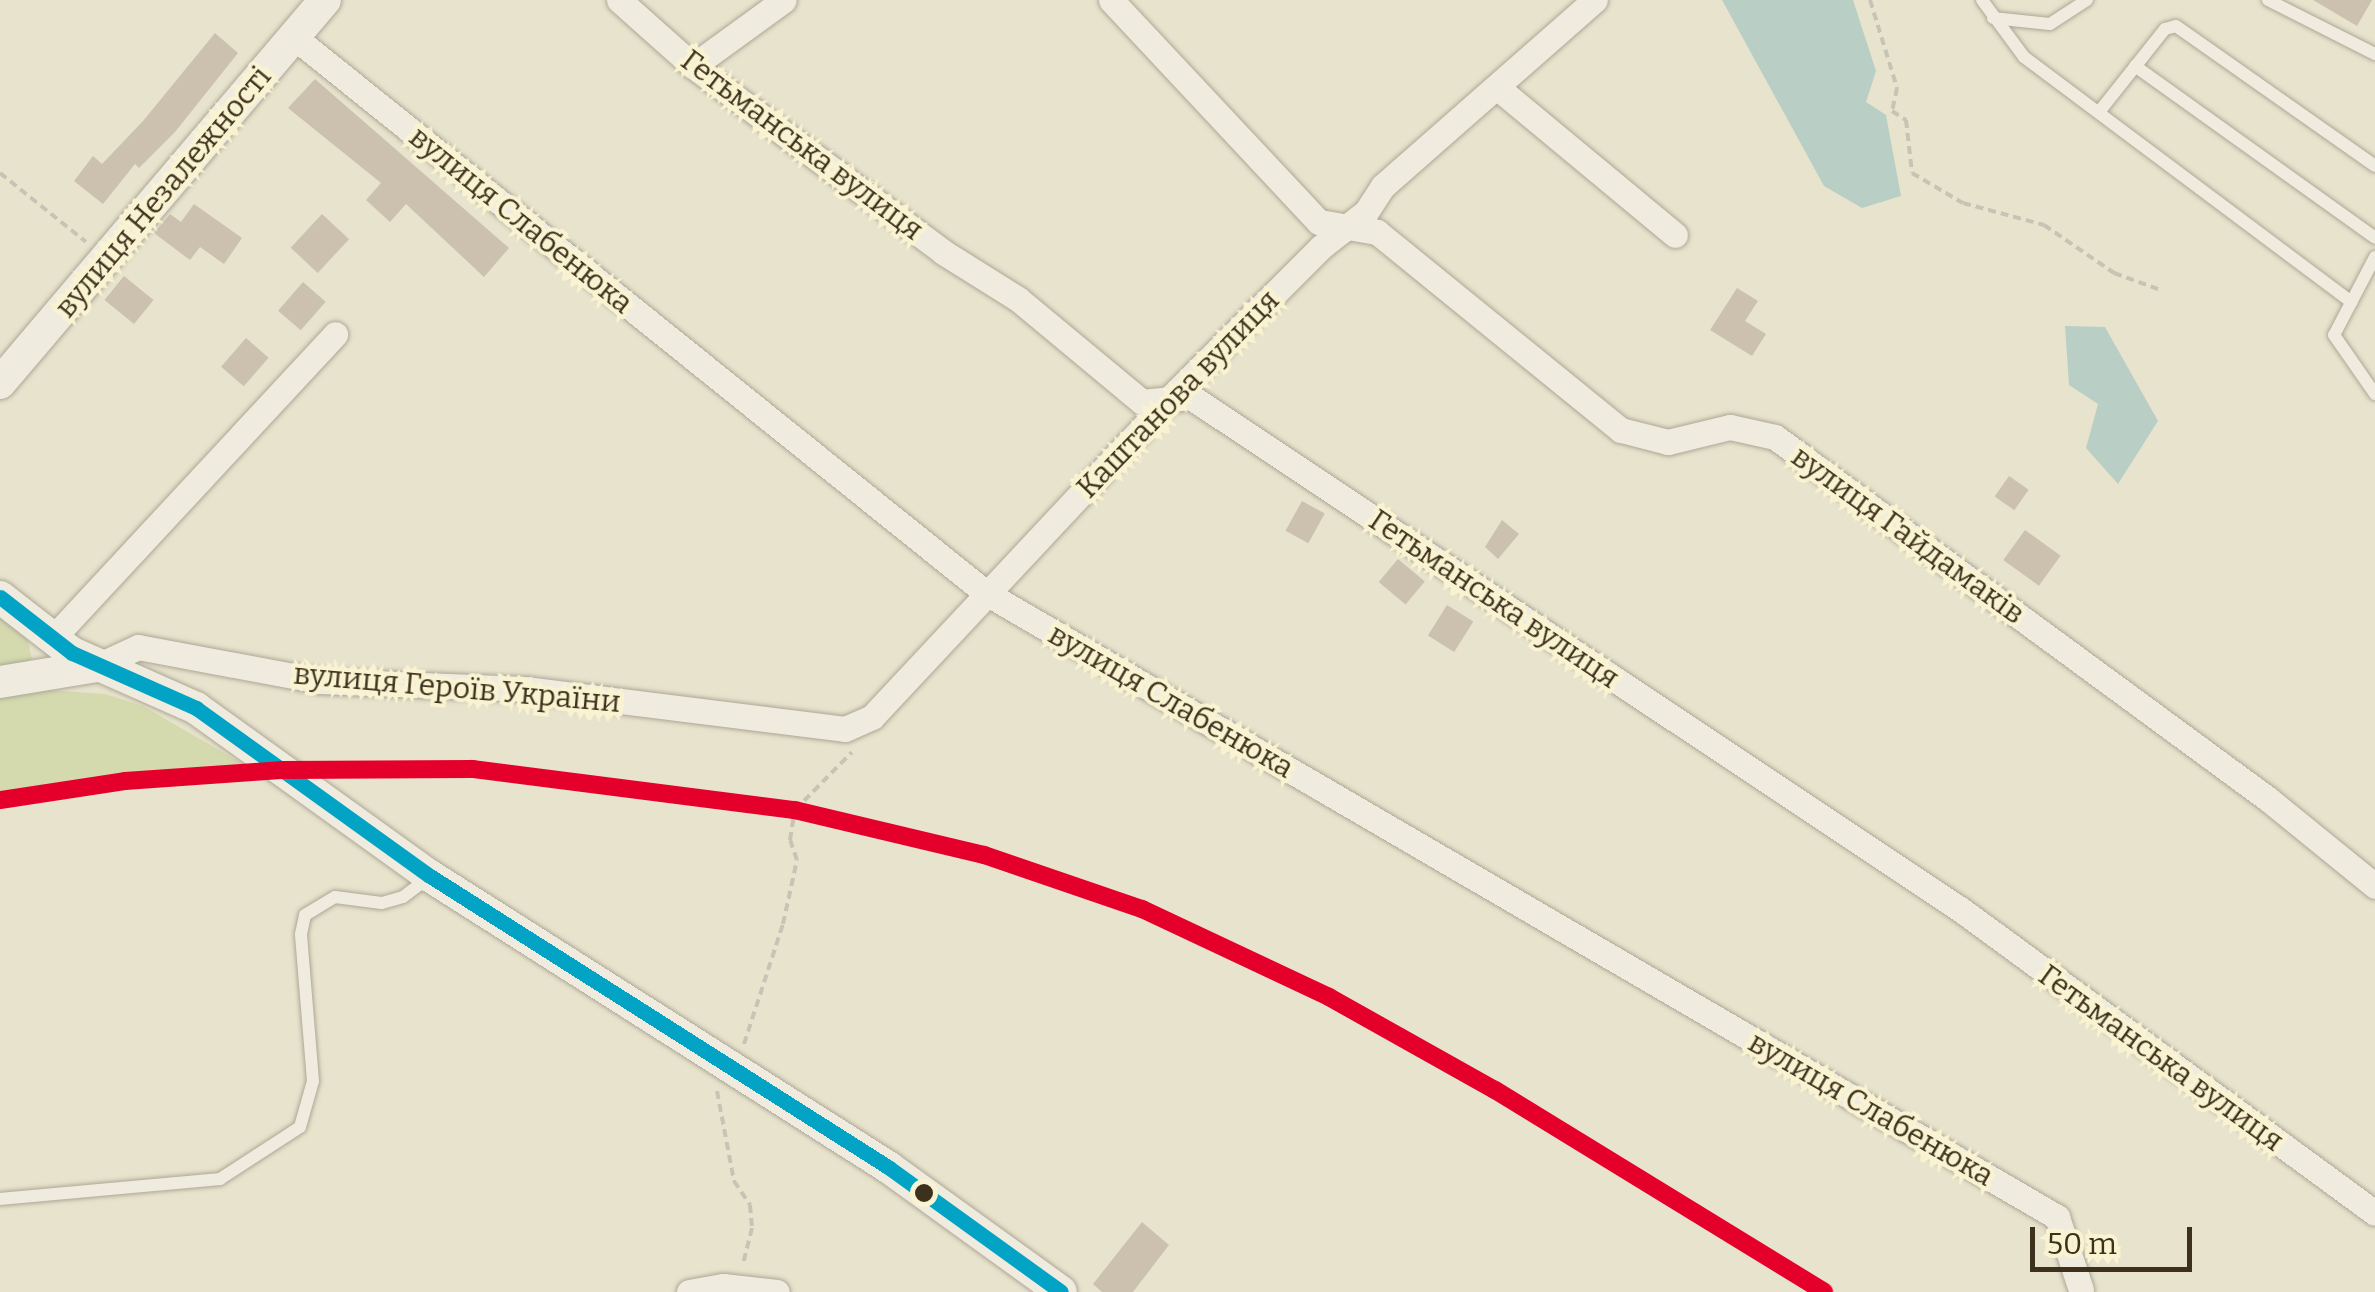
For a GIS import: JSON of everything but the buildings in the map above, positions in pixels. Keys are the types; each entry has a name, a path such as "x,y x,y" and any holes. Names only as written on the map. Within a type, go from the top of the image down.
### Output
{"street":[{"name":"вулиця Незалежності","path":"0,384 325,0"},
{"name":"Гетьманська вулиця","path":"619,0 692,66 943,252 1018,299 1142,402 1191,397 1944,898 2375,1213"},
{"path":"692,66 784,0"},
{"name":"вулиця Гайдамаків","path":"1111,0 1302,207 1332,229 1350,226 1377,232 1620,430 1668,442 1730,426 1775,437 2268,799 2375,886"},
{"name":"Каштанова вулиця","path":"872,717 1170,398 1321,247 1350,226 1383,186 1596,0"},
{"name":"вулиця Слабенюка","path":"294,37 986,593 2057,1217 2081,1290"},
{"path":"1498,88 1675,235"},
{"path":"52,638 335,334"},
{"path":"0,597 52,638 98,666 196,708 430,876 888,1167 1061,1292"},
{"name":"вулиця Героїв України","path":"98,666 138,647 320,681 526,690 845,729 872,717"},
{"path":"0,682 98,666"},
{"path":"689,1292 723,1286 777,1292"}],"lane":[{"path":"1982,0 2024,57 2352,302"},
{"path":"1993,18 2050,24 2087,0"},
{"path":"2268,0 2375,54"},
{"path":"2099,112 2165,29 2187,29 2375,166"},
{"path":"2135,66 2375,238"},
{"path":"2375,258 2334,335 2375,394"},
{"path":"0,1198 220,1179 300,1128 313,1081 301,934 305,915 334,897 382,903 403,897 430,876"}],"path":[{"path":"1870,0 1897,88 1892,111 1906,120 1912,174 1964,204 2044,225 2114,273 2158,289"},
{"path":"0,174 88,243"},
{"path":"723,1286 743,1263 752,1228 750,1206 734,1181 717,1092 731,1070 783,924 797,860 790,840 795,810 852,752 872,717"}],"green space":[{"path":"0,613 27,637 32,659 0,673"},
{"path":"48,690 105,694 143,706 243,764 0,796 0,698"}],"shaded area":[{"path":"1722,0 1853,0 1876,71 1866,102 1886,115 1901,196 1862,208 1824,186"},
{"path":"2065,326 2105,327 2158,421 2118,484 2086,448 2098,404 2069,385"}],"transit line":[{"path":"0,597 72,653 196,708 430,876 888,1167 1061,1292"},
{"path":"0,800 125,781 281,770 473,769 795,810 984,855 1142,909 1329,997 1495,1090 1824,1292"}]}
